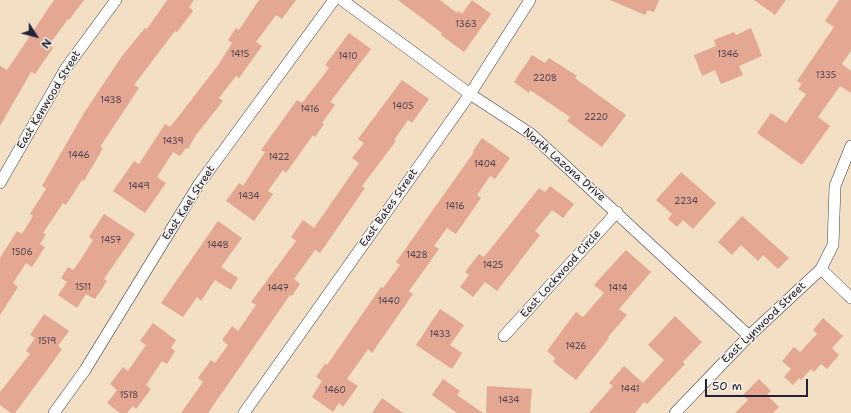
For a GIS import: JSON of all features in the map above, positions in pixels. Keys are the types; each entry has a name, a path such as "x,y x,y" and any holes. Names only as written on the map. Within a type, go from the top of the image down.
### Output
{"street":[{"name":"East Kenwood Street","path":"0,184 66,68 116,0"},
{"name":"East Kael Street","path":"54,413 85,370 199,184 334,0"},
{"name":"North Lazona Drive","path":"342,0 470,94 532,134 749,336"},
{"name":"East Bates Street","path":"244,413 470,94 530,0"},
{"name":"East Lynwood Street","path":"675,413 749,336 821,268 833,245 835,186 851,146"},
{"name":"East Lockwood Circle","path":"504,336 617,212"},
{"path":"821,268 851,298"}],"building":[{"path":"54,0 84,0 49,45 53,48 35,74 31,72 0,126 0,66 7,70"},
{"path":"167,0 194,0 189,7 193,11 177,32 175,31 134,85 139,88 100,147 103,148 84,181 82,180 66,205 63,203 43,233 46,234 40,244 45,247 32,267 26,263 13,283 18,287 0,315 0,258 17,231 22,234 33,216 30,214 46,189 42,186 84,113 122,56 145,28 147,29"},
{"path":"259,0 296,0 282,19 276,15 256,42 262,46 239,78 236,76 219,98 223,101 196,135 188,149 186,148 180,156 173,152 157,177 166,183 145,213 113,191 134,161 139,164 165,124 170,127 219,64 232,43 228,40 236,28 239,30"},
{"path":"398,0 440,0 457,13 458,11 462,14 472,0 491,14 464,52 441,35 442,33"},
{"path":"610,0 659,0 654,12 648,10 645,15"},
{"path":"754,0 786,0 775,15"},
{"path":"839,0 851,0 851,51 842,64 851,71 851,93 840,86 818,117 830,126 802,165 757,133 771,113 786,123 806,94 798,89 802,84 797,81 834,27 825,21"},
{"path":"751,28 762,56 739,66 743,75 721,84 715,70 702,76 694,55 716,46 714,40 734,32 736,35"},
{"path":"349,33 371,49 330,102 335,105 322,123 324,124 315,137 313,135 286,173 283,170 268,191 273,194 254,221 226,201 239,183 243,186 265,152 261,150 297,100 302,103 329,68 325,65"},
{"path":"532,55 545,63 549,58 577,76 575,78 626,115 602,147 567,121 570,117 530,90 529,93 514,82"},
{"path":"402,80 429,99 412,123 408,120 394,140 396,141 362,186 365,188 320,253 315,250 294,279 300,284 292,296 290,295 208,413 181,413 203,382 198,378 211,360 215,363 228,345 222,340 232,326 238,331 256,305 251,302 296,241 291,237 303,220 314,228 359,163 352,158 364,143 358,139"},
{"path":"482,138 510,158 495,179 490,176 477,195 481,198 456,234 447,228 434,246 439,249 409,291 413,294 372,353 368,349 347,379 358,386 343,407 339,403 333,412 312,397 322,381 316,377 325,364 327,365 381,287 383,288 400,265 396,262 474,152 473,151"},
{"path":"681,172 716,203 693,229 683,220 677,227 668,219 672,214 656,200"},
{"path":"550,186 574,204 563,218 552,210 535,231 540,235 497,291 485,282 473,297 460,287 469,275 465,272 479,254 484,257 539,188 545,192"},
{"path":"104,214 135,234 104,279 107,281 95,299 86,294 77,308 58,295 67,282 61,278 68,267 73,270 79,262 93,240 89,237"},
{"path":"742,216 789,258 778,269 763,255 758,261 741,245 732,255 718,242"},
{"path":"218,221 242,238 221,267 238,278 231,290 215,280 201,301 197,297 183,317 161,303"},
{"path":"626,250 651,272 619,309 627,315 608,337 609,338 576,380 553,362 555,358 547,351 576,312 583,317 604,293 594,285"},
{"path":"440,309 464,325 450,345 462,353 452,369 416,345"},
{"path":"44,314 69,331 58,346 62,349 15,413 11,413 0,405 0,392 30,354 26,351 35,338 30,335"},
{"path":"675,316 702,342 683,362 685,364 647,404 644,402 635,413 589,413 613,386 609,383 624,366 643,383 664,360 648,345"},
{"path":"823,318 843,336 832,348 839,355 827,369 821,364 814,372 811,369 801,380 799,378 793,385 784,377 791,369 782,361 794,347 800,352 817,334 813,330"},
{"path":"153,323 176,340 171,348 175,351 167,364 162,361 146,385 151,389 136,409 133,406 127,413 120,413 107,403 117,390 110,384 123,367 128,371 146,345 140,341"},
{"path":"443,379 460,391 457,395 483,413 457,413 432,395"},
{"path":"759,379 771,391 767,395 779,407 773,413 735,413 748,400 743,395"},
{"path":"487,386 532,389 530,413 486,413"},
{"path":"382,398 403,413 372,413"}]}
